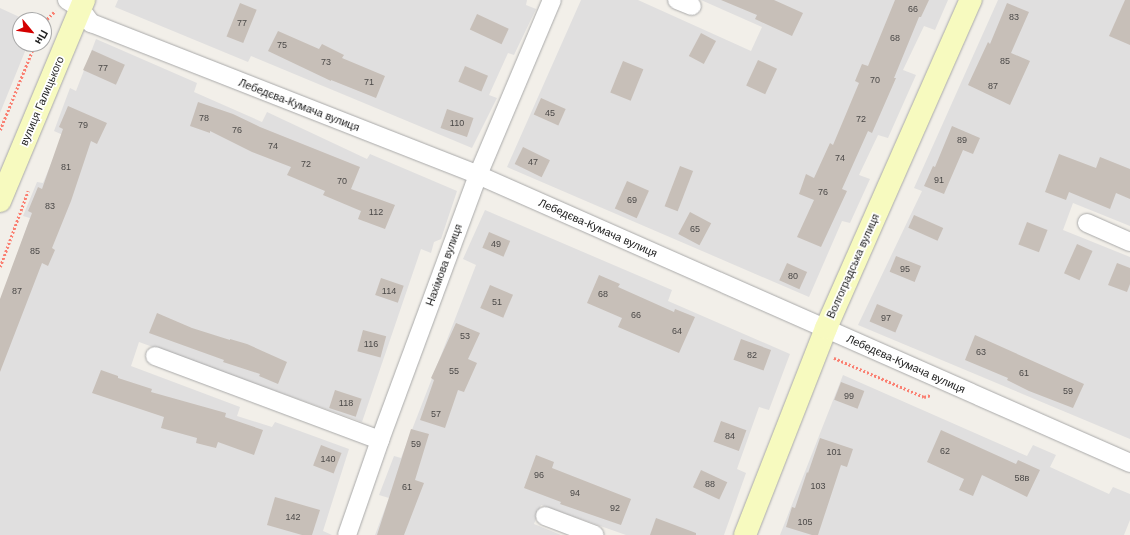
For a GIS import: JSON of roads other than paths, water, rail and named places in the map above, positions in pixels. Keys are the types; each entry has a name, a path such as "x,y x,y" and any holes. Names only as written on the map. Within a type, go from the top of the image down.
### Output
{"street":[{"name":"Нахімова вулиця","path":"347,535 380,440 478,175 552,0"},
{"name":"Волгоградська вулиця","path":"745,535 826,328 971,0"},
{"name":"Лебедєва-Кумача вулиця","path":"77,3 91,23 478,175 1130,463"},
{"name":"вулиця Галицького","path":"0,201 77,3"},
{"path":"1087,223 1130,242"},
{"path":"155,356 380,440"},
{"path":"545,516 595,535"}]}
